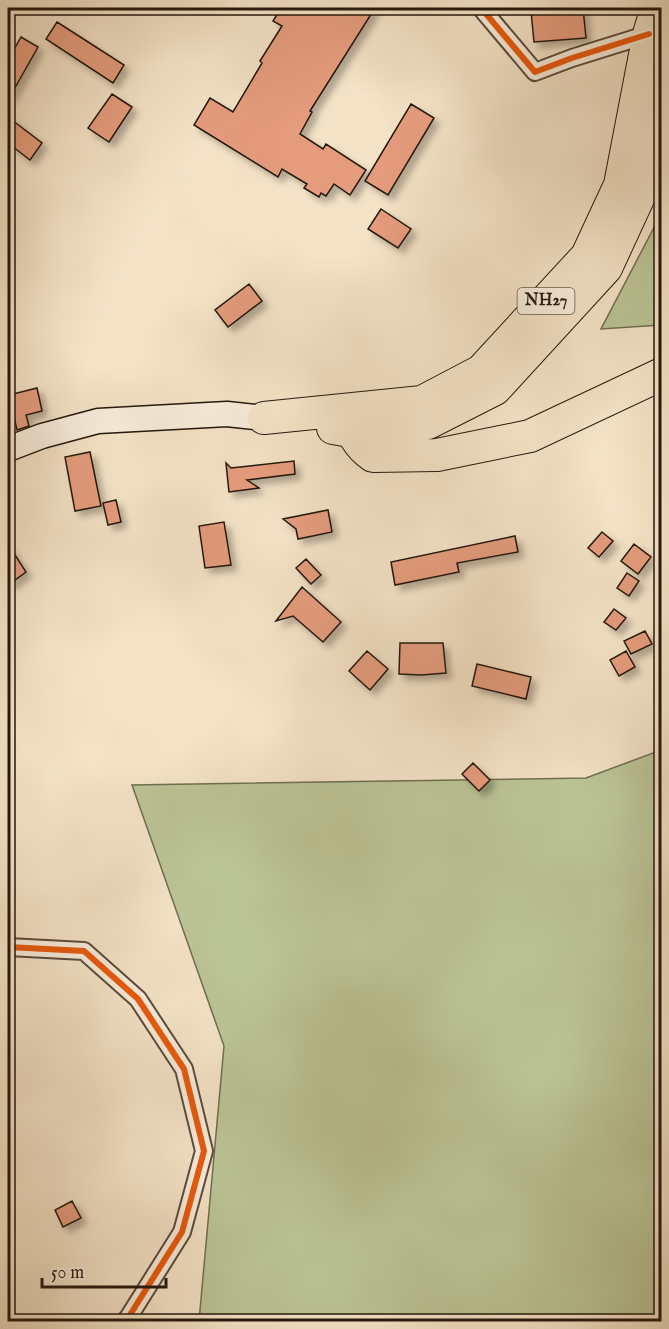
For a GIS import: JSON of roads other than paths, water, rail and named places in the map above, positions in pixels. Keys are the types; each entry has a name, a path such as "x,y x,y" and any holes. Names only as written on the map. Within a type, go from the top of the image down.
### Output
{"highway":[{"name":"NH27","path":"348,421 422,402 481,370 587,256 620,185 653,21"},
{"name":"NH27","path":"264,418 429,423 495,389 606,268 641,192 652,144 662,65"},
{"path":"348,421 365,450 373,456 437,455 530,436 662,374"}],"main road":[{"path":"8,449 42,436 98,421 227,414 264,418"}],"street":[{"path":"481,8 535,72 572,58 653,21"},
{"path":"8,947 84,951 138,999 184,1069 204,1150 182,1232 124,1322"}]}
